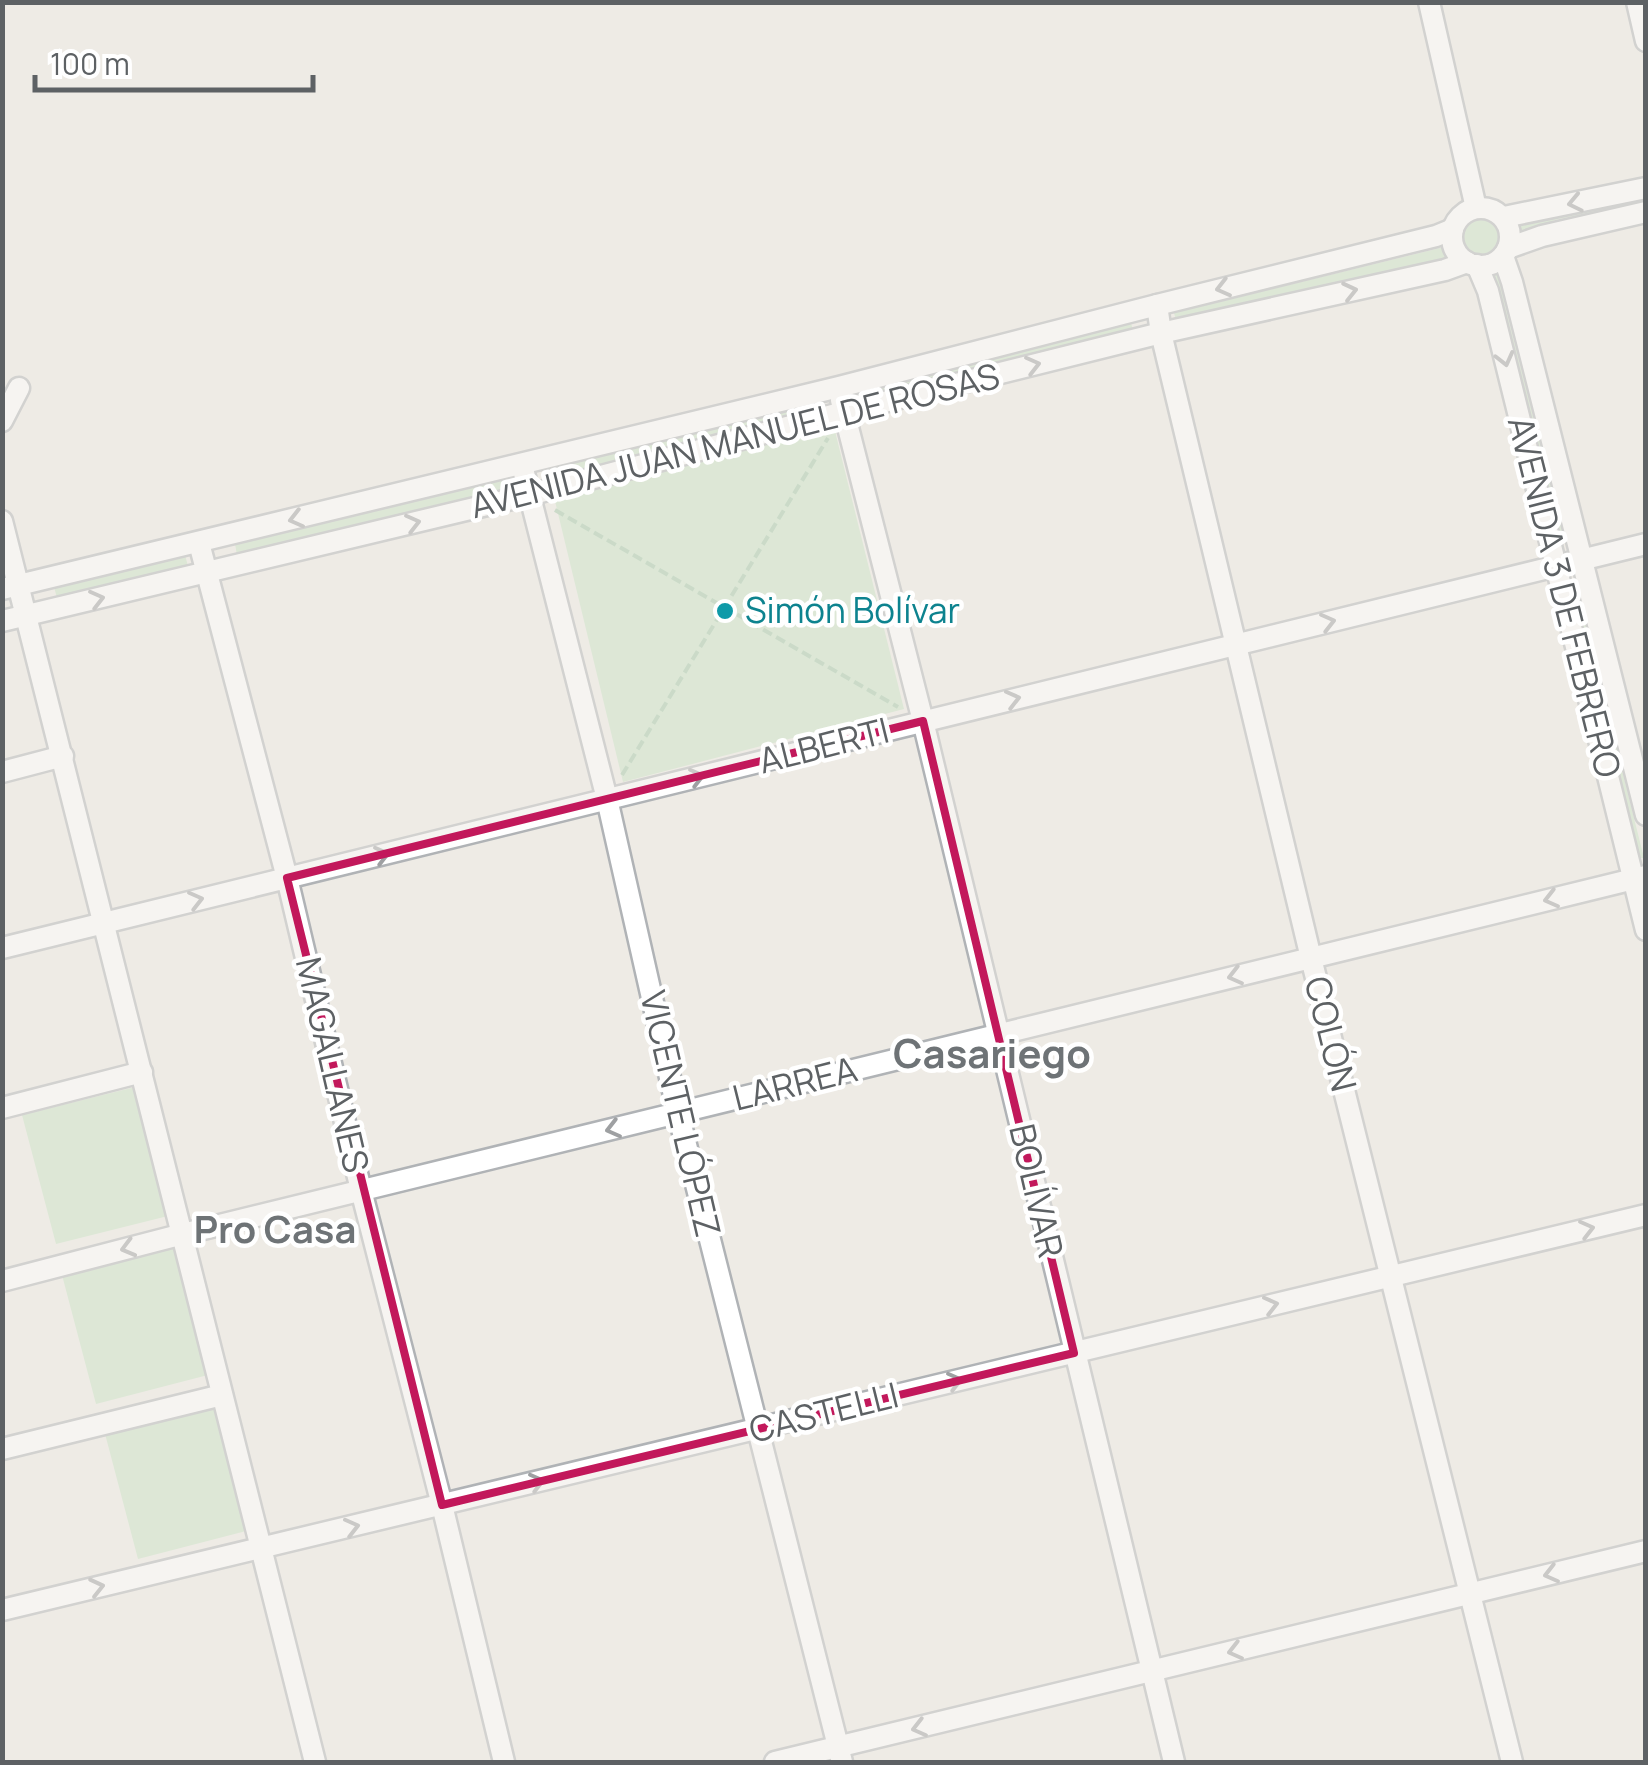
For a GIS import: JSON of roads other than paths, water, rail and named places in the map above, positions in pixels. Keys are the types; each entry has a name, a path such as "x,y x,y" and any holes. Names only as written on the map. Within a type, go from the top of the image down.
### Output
{"street":[{"path":"1429,2 1476,208"},
{"path":"1636,2 1646,41"},
{"path":"1504,218 1646,188"},
{"path":"1506,252 1509,228 1504,218 1490,209 1476,208 1463,214 1453,229 1454,248 1472,264 1496,262 1506,252 1542,236 1646,212"},
{"name":"AVENIDA JUAN MANUEL DE ROSAS","path":"11,587 839,387 1453,229"},
{"name":"AVENIDA 3 DE FEBRERO","path":"1506,252 1646,815"},
{"name":"AVENIDA JUAN MANUEL DE ROSAS","path":"2,622 529,495 1161,333 1472,264"},
{"name":"AVENIDA 3 DE FEBRERO","path":"1472,264 1488,291 1639,878 1646,930"},
{"name":"COLÓN","path":"1157,304 1234,645 1512,1762"},
{"name":"BOLÍVAR","path":"839,387 1174,1762"},
{"path":"2,422 19,388"},
{"name":"VICENTE LÓPEZ","path":"522,465 607,799 678,1113 840,1755"},
{"path":"2,522 11,587 28,616 315,1762"},
{"name":"MAGALLANES","path":"199,543 287,878 504,1762"},
{"name":"ALBERTI","path":"2,948 1646,544"},
{"path":"2,772 63,756"},
{"name":"LARREA","path":"2,1281 1639,878"},
{"path":"2,1108 142,1072"},
{"name":"CASTELLI","path":"2,1610 1646,1215"},
{"path":"2,1450 222,1396"},
{"path":"775,1762 840,1755 1152,1671 1646,1551"}],"place":[{"name":"Simón Bolívar","path":"725,611"}],"district":[{"name":"Casariego","path":"992,1054"},
{"name":"Pro Casa","path":"275,1230"}]}
